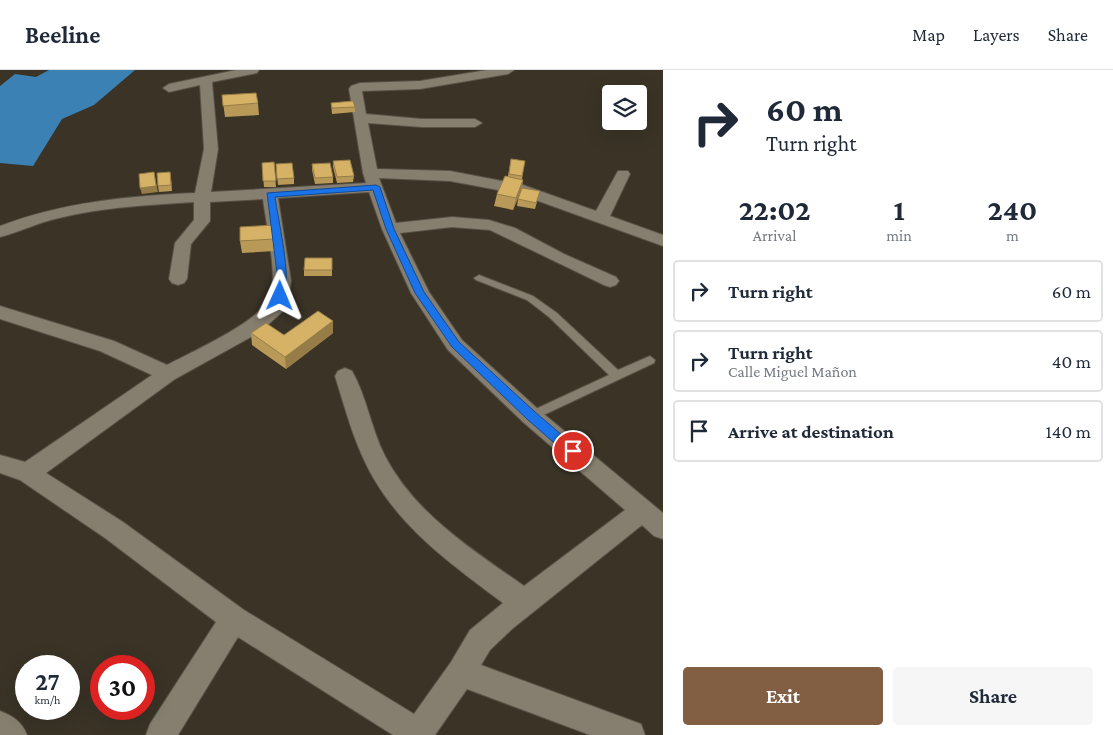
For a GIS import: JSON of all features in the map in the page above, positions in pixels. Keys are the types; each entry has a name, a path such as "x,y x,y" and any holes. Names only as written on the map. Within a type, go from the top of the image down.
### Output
{"street":[{"path":"169,88 252,70"},
{"path":"508,70 420,85 360,87 355,89 373,180 390,229 420,293 455,345 531,416 663,528"},
{"path":"178,279 183,243 202,221 202,198 211,149 206,81"},
{"path":"360,118 422,123 475,123"},
{"path":"601,218 623,174"},
{"path":"0,232 24,222 89,207 167,198 270,195 373,180 450,176 523,190 663,241"},
{"path":"28,474 168,374 252,327 275,308 280,296 282,281 270,195"},
{"path":"390,229 448,222 489,225 509,231 541,249 610,281"},
{"path":"0,312 107,346 168,374"},
{"path":"345,376 362,429 382,472 402,501 445,542 525,603"},
{"path":"0,464 28,474 114,530 234,619 417,734 461,672 480,640 502,620 642,511"},
{"path":"160,735 234,619"},
{"path":"461,672 630,735"},
{"path":"0,726 12,735"}],"lane":[{"path":"479,278 530,298 553,315 617,376"},
{"path":"531,416 650,360"}],"water":[{"path":"49,70 135,70 94,105 62,119 33,166 0,163 0,86 15,74 36,77"}],"building":[{"path":"256,93 258,103 223,106 222,95"},
{"path":"353,101 355,107 332,108 331,103"},
{"path":"511,159 525,161 522,176 509,174"},
{"path":"350,160 354,176 337,177 333,161"},
{"path":"274,162 276,181 263,181 262,163"},
{"path":"292,163 294,178 277,179 276,164"},
{"path":"330,163 333,177 315,178 312,164"},
{"path":"154,172 156,186 140,188 139,174"},
{"path":"170,172 171,185 158,186 157,173"},
{"path":"505,176 523,180 516,198 497,194"},
{"path":"522,188 540,191 536,203 518,199"},
{"path":"274,225 274,239 240,241 240,227"},
{"path":"305,258 332,258 332,270 304,270"},
{"path":"318,311 333,321 285,357 251,333 266,323 284,335"}],"route":[{"path":"280,296 282,281 270,195 376,187 390,229 420,293 455,345 531,416 573,451"}]}
